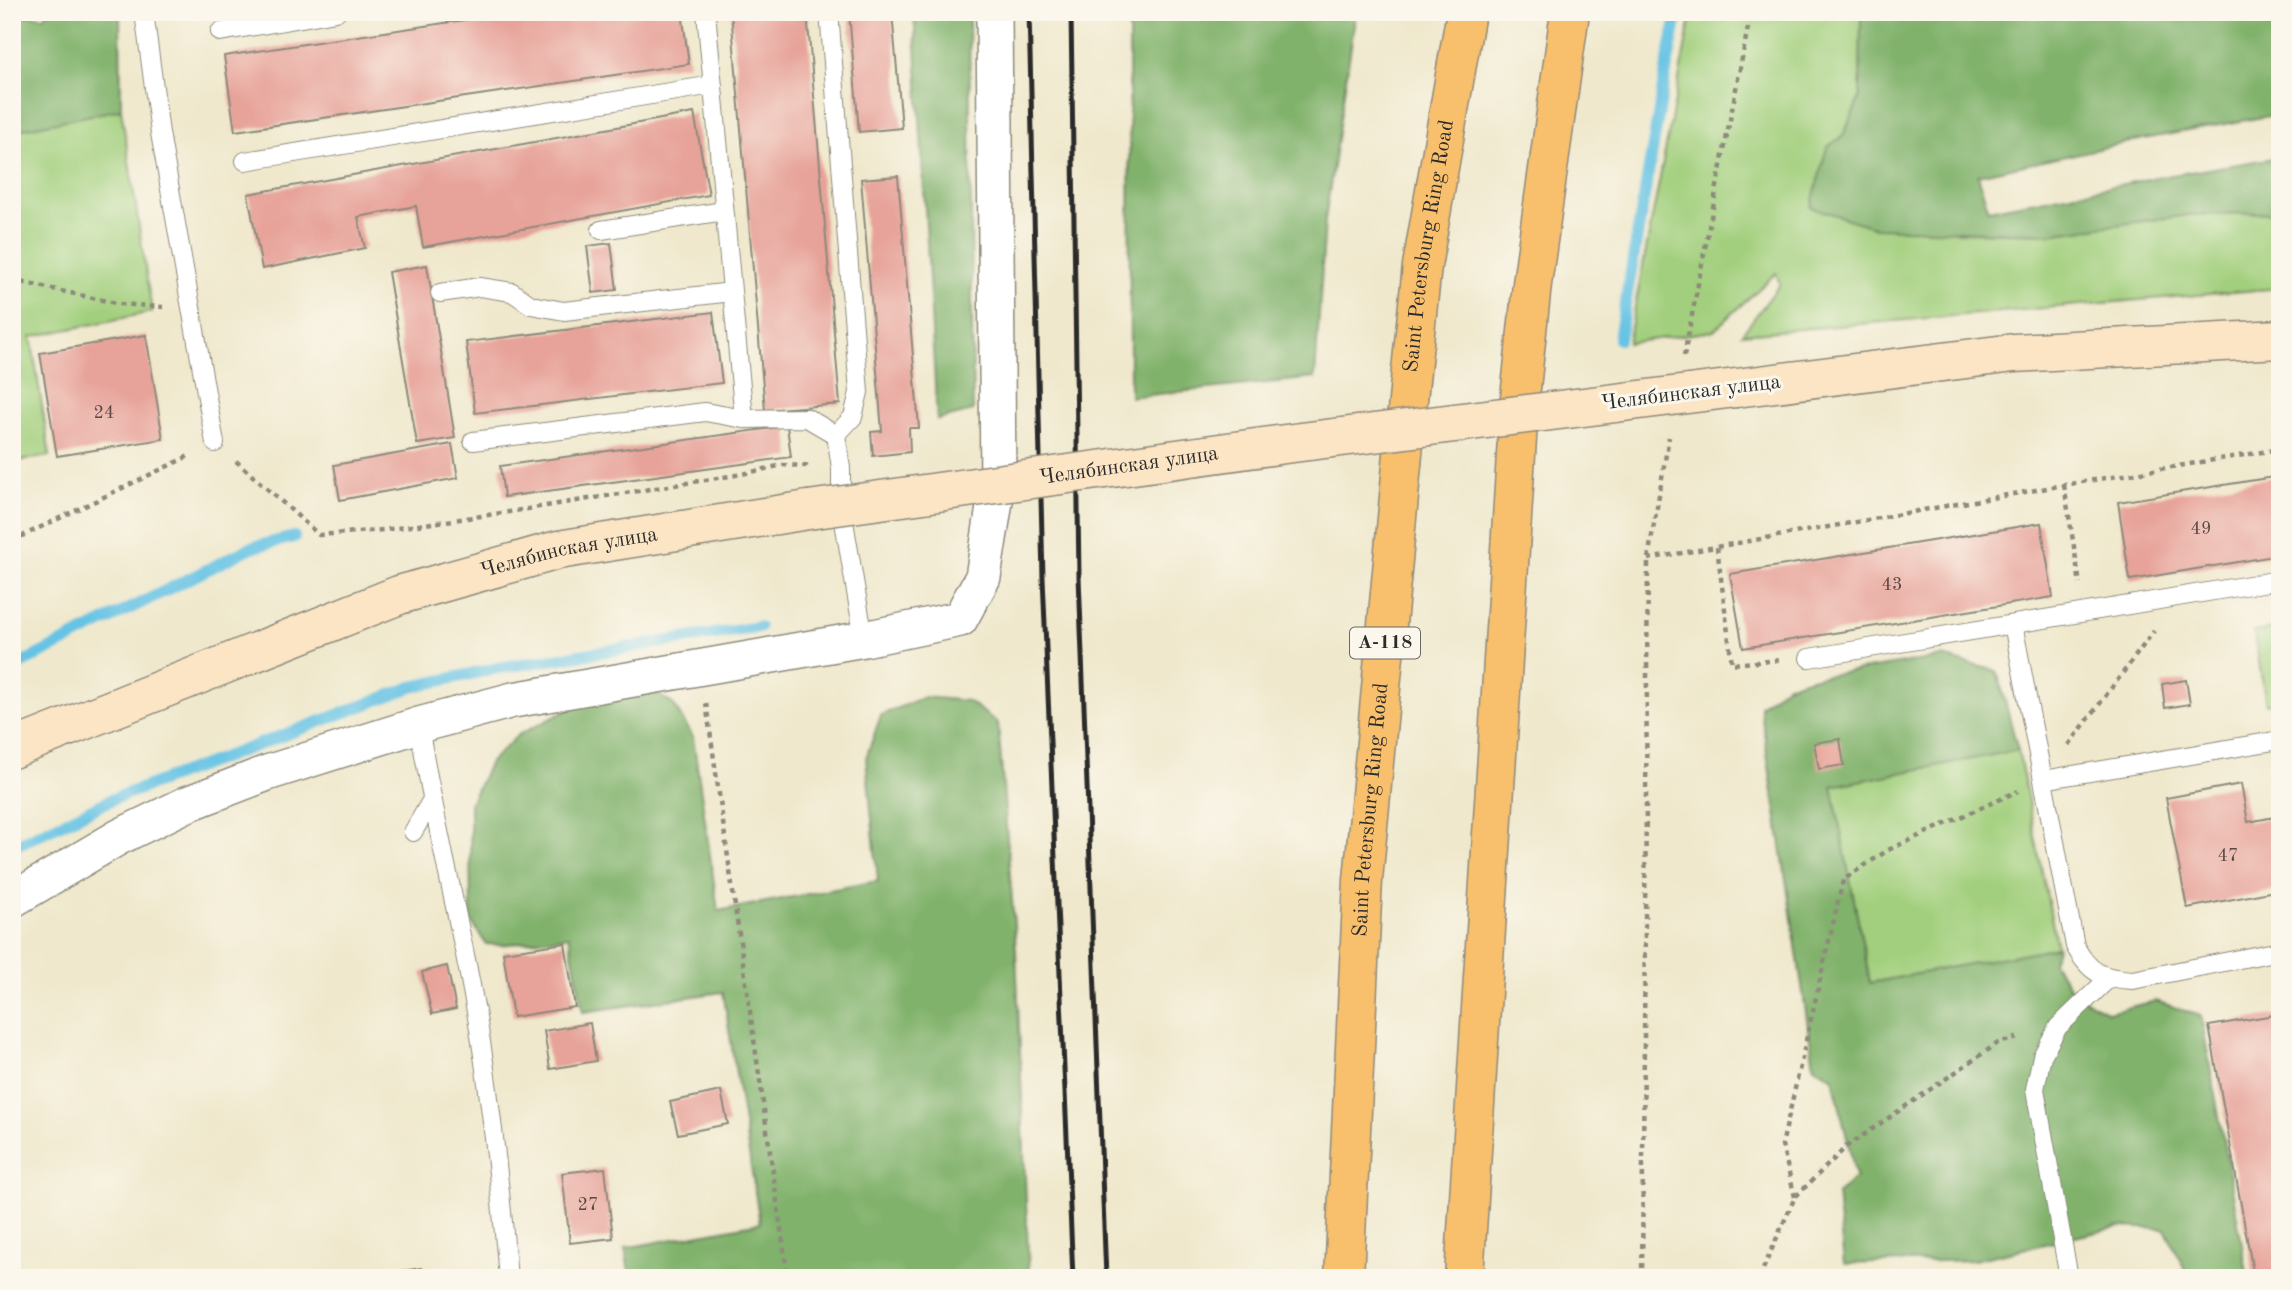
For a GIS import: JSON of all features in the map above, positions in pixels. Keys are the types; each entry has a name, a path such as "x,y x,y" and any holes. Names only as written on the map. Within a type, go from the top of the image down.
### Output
{"highway":[{"name":"Saint Petersburg Ring Road","path":"1344,1278 1363,880 1409,390 1422,266 1466,12"},
{"path":"1464,1278 1519,407 1532,284 1570,12"}],"street":[{"path":"12,900 119,837 187,804 267,773 419,725 513,700 960,620 983,577 998,482 994,12"},
{"name":"Челябинская улица","path":"12,748 399,595 558,550 825,507 1272,446 2014,353 2280,339"}],"lane":[{"path":"144,12 160,133 215,443"},
{"path":"220,32 336,12"},
{"path":"706,12 744,419"},
{"path":"828,12 859,392 853,417 836,435"},
{"path":"245,161 713,85"},
{"path":"601,230 724,211"},
{"path":"440,293 480,287 512,292 531,305 564,311 732,292"},
{"path":"473,441 705,412 744,419 807,418 836,435"},
{"path":"836,435 841,468 825,507 864,639"},
{"path":"825,507 998,482"},
{"path":"1809,657 2280,580"},
{"path":"2013,624 2075,947 2085,965 2109,978 2133,980 2280,951"},
{"path":"419,725 431,801 445,854 479,1028 499,1170 508,1278"},
{"path":"2043,780 2280,740"},
{"path":"413,832 431,801"},
{"path":"2069,1278 2035,1089 2042,1056 2059,1027 2109,978"}],"path":[{"path":"1684,357 1751,12"},
{"path":"12,280 120,304 191,309"},
{"path":"1642,1278 1648,559 1671,424"},
{"path":"12,541 215,443 319,535 383,530 509,512 783,465 806,467 822,488 825,507"},
{"path":"1648,559 2280,449"},
{"path":"2064,485 2085,612"},
{"path":"1717,547 1732,664 1809,657"},
{"path":"1795,1197 1782,1145 1843,880 1888,850 2043,780 2179,596"},
{"path":"701,668 788,1278"},
{"path":"1759,1278 1795,1197 1846,1147 1998,1043 2059,1027"}],"green space":[{"path":"49,12 120,12 121,109 12,131 12,13 43,17"},
{"path":"914,12 969,12 973,411 937,420"},
{"path":"1129,12 1356,12 1325,220 1315,378 1130,397"},
{"path":"1692,12 1861,12 1860,97 1843,136 1957,232 2048,234 2188,215 2280,212 2280,288 1742,334 1780,284 1776,273 1713,331 1628,343"},
{"path":"1861,12 2280,12 2280,114 2144,139 1978,175 1988,210 2280,157 2280,212 2188,215 2048,234 1876,228 1811,207 1827,147 1843,136 1860,97"},
{"path":"121,109 152,312 31,337 50,456 12,462 12,131"},
{"path":"2280,628 2280,701 2266,704 2254,632"},
{"path":"1942,657 1997,671 2018,750 1832,786 1870,983 2057,947 2053,962 2074,994 2108,1012 2156,1001 2201,1016 2248,1278 2189,1278 2165,1229 2119,1227 1974,1260 1844,1264 1837,1194 1856,1177 1833,1078 1814,1066 1760,706 1786,686 1810,678"},
{"path":"656,693 674,705 693,737 718,911 878,881 866,758 881,715 924,697 968,701 998,723 1016,950 1029,1278 630,1278 625,1248 760,1223 723,992 583,1012 569,936 501,945 486,944 471,921 470,803 490,762 518,735 575,706"},
{"path":"2018,750 2057,947 1870,983 1832,786"}],"building":[{"path":"518,12 682,12 689,64 235,131 224,56"},
{"path":"731,12 807,12 840,404 765,410"},
{"path":"849,12 892,12 902,128 859,132"},
{"path":"694,113 709,195 423,247 416,206 358,217 365,248 262,269 248,194"},
{"path":"898,176 919,428 909,428 910,452 873,456 871,432 882,431 861,179"},
{"path":"611,243 617,290 593,293 587,246"},
{"path":"427,265 455,438 417,444 388,272"},
{"path":"713,312 722,383 475,413 466,342"},
{"path":"146,335 163,439 57,456 40,353"},
{"path":"787,426 791,457 504,497 500,466"},
{"path":"452,444 458,478 340,500 334,465"},
{"path":"2280,476 2280,555 2130,580 2118,502"},
{"path":"2041,523 2053,597 1743,648 1730,574"},
{"path":"2186,680 2190,704 2165,708 2162,684"},
{"path":"1840,739 1844,765 1819,769 1814,743"},
{"path":"2241,784 2248,822 2280,816 2280,890 2187,908 2166,798"},
{"path":"565,943 575,1007 513,1017 503,952"},
{"path":"447,966 456,1009 432,1014 422,972"},
{"path":"2280,1014 2280,1278 2254,1278 2209,1026"},
{"path":"590,1023 596,1061 550,1069 544,1031"},
{"path":"721,1091 728,1124 678,1134 670,1102"},
{"path":"605,1168 613,1238 570,1243 562,1173"},
{"path":"421,1268 422,1278 373,1278 373,1276"}],"waterway":[{"path":"1619,339 1678,12"},
{"path":"12,668 250,548 294,537"},
{"path":"12,847 113,799 412,687 498,668 759,627"}],"railway":[{"path":"1029,12 1043,578 1073,1278"},
{"path":"1071,12 1079,577 1106,1278"}]}
